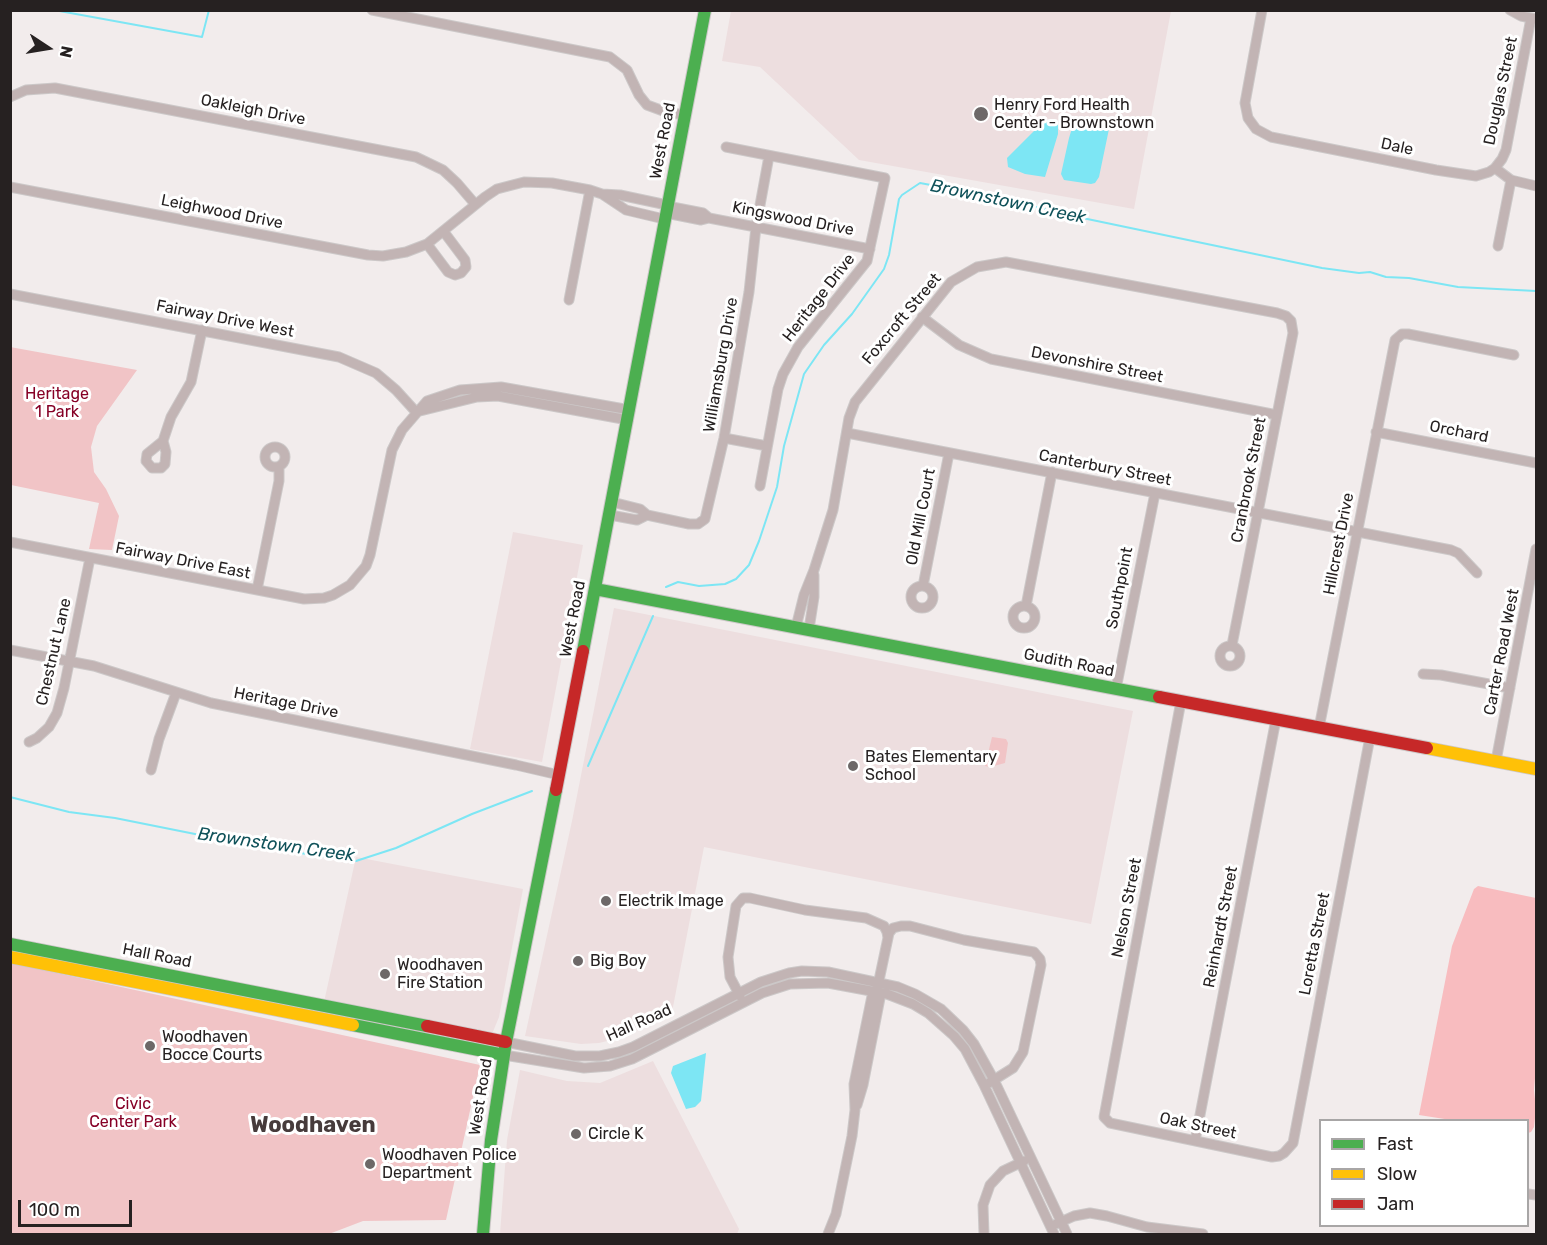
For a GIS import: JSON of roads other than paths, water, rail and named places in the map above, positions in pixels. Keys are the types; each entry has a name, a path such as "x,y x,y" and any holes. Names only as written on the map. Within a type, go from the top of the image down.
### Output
{"street":[{"path":"372,10 610,57 627,70 639,95 647,105 655,109 685,115"},
{"name":"West Road","path":"483,1234 491,1140 505,1048 610,515 705,10"},
{"name":"Dale","path":"1262,10 1245,102 1251,124 1261,133 1271,137 1476,176 1495,168"},
{"path":"1510,10 1534,19"},
{"name":"Douglas Street","path":"1495,168 1502,159 1508,141 1534,19"},
{"name":"Oakleigh Drive","path":"10,97 26,90 55,88 409,155 443,170 475,204"},
{"name":"Heritage Drive","path":"726,147 885,178 870,249 864,265 790,360 778,389 760,486"},
{"name":"Williamsburg Drive","path":"612,502 640,509 647,515 693,525 703,521 706,516 724,438 749,292 756,227 770,156"},
{"path":"1495,168 1511,180 1536,186"},
{"path":"1498,246 1511,180"},
{"name":"Leighwood Drive","path":"10,187 368,255 394,255 427,244 497,189 524,182 552,183 590,190 602,194 627,210 644,216 666,211"},
{"path":"569,300 590,190"},
{"name":"Leighwood Drive","path":"602,194 620,195 666,211"},
{"name":"Kingswood Drive","path":"666,211 703,213 709,218 870,249"},
{"path":"427,244 448,272 455,275 461,273 466,267 465,260 444,232"},
{"name":"Foxcroft Street","path":"803,628 814,597 814,570 833,510 851,412 860,394 945,288 959,276 977,267 1006,262 1277,313 1286,316 1291,321"},
{"name":"Fairway Drive West","path":"10,294 330,354 352,361 384,379 416,412"},
{"name":"Devonshire Street","path":"922,317 959,345 991,359 1277,415"},
{"name":"Cranbrook Street","path":"1232,645 1293,333 1291,321"},
{"path":"163,441 171,417 193,377 202,330"},
{"name":"Hillcrest Drive","path":"1319,728 1393,343 1402,334 1514,355"},
{"path":"416,412 477,397 498,396 535,398 629,415"},
{"name":"Fairway Drive East","path":"10,542 314,600 333,595 347,587 362,573 370,555 392,450 402,429 416,412"},
{"name":"Orchard","path":"1376,432 1536,463"},
{"name":"Canterbury Street","path":"847,433 1451,550 1477,573"},
{"path":"724,438 767,446"},
{"name":"Old Mill Court","path":"923,586 949,453"},
{"path":"257,590 279,482 279,467"},
{"path":"1026,606 1052,472"},
{"name":"Southpoint","path":"1116,688 1155,493"},
{"name":"Williamsburg Drive","path":"610,515 637,520 647,515"},
{"name":"Carter Road West","path":"1496,762 1536,549"},
{"name":"Chestnut Lane","path":"29,742 49,727 57,713 90,558"},
{"name":"Gudith Road","path":"595,589 1536,769"},
{"name":"Heritage Drive","path":"10,650 110,670 211,703 558,775"},
{"path":"1423,674 1441,675 1510,688"},
{"path":"151,770 159,739 176,693"},
{"name":"Nelson Street","path":"1105,1119 1103,1114 1105,1102 1181,701"},
{"name":"Reinhardt Street","path":"1195,1141 1276,719"},
{"name":"Loretta Street","path":"1284,1153 1290,1149 1295,1135 1370,737"},
{"path":"744,1003 730,977 728,957 736,906 743,898 805,910 866,918 884,926 888,938"},
{"path":"828,1234 839,1202 855,1110 854,1084 888,938 893,928 910,926 964,940 1031,951 1038,955 1041,965 1023,1052 1013,1068 984,1085"},
{"name":"Hall Road","path":"10,944 130,974 505,1048 584,1068 601,1068 618,1064 739,993 773,977 802,971 828,972 879,981 915,994 950,1016 974,1044 994,1080 1067,1234"},
{"name":"Hall Road","path":"10,957 130,974"},
{"name":"Hall Road","path":"505,1048 584,1057 609,1055 646,1046 775,988 803,982 828,982 877,992 913,1004 942,1023 964,1049 984,1085 1052,1230"},
{"path":"584,1057 584,1068"},
{"name":"Oak Street","path":"1105,1119 1110,1123 1272,1157 1284,1153"},
{"path":"984,1234 982,1205 987,1190 998,1175 1008,1167 1030,1157"},
{"path":"1052,1230 1060,1222 1084,1214 1096,1214 1147,1227 1203,1234"}],"water":[{"path":"1051,119 1058,125 1058,134 1045,177 1025,174 1008,167 1007,158 1042,123"},
{"path":"1078,120 1105,124 1109,129 1099,177 1095,183 1091,184 1064,180 1061,174 1073,125"},
{"path":"706,1053 701,1101 695,1107 686,1109 671,1073 673,1066"}],"waterway":[{"path":"54,10 202,37 209,10"},
{"name":"Brownstown Creek","path":"666,587 678,582 699,586 725,584 736,579 749,565 777,487 784,446 804,374 824,345 852,314 884,269 889,255 899,199 920,183 972,195 987,195 1073,216 1322,268 1359,273 1370,272 1386,277 1409,278 1458,287 1536,291"},
{"name":"Brownstown Creek","path":"588,766 653,616"},
{"name":"Brownstown Creek","path":"10,797 69,812 115,818 265,848 356,861 396,848 472,814 532,791"}],"place":[{"name":"Henry Ford Health Center - Brownstown","path":"981,114"},
{"name":"Bates Elementary School","path":"853,766"},
{"name":"Electrik Image","path":"606,901"},
{"name":"Big Boy","path":"578,961"},
{"name":"Woodhaven Fire Station","path":"385,974"},
{"name":"Woodhaven Bocce Courts","path":"150,1046"},
{"name":"Circle K","path":"576,1134"},
{"name":"Woodhaven Police Department","path":"370,1164"}],"district":[{"name":"Woodhaven","path":"313,1126"}],"park label":[{"name":"Heritage 1 Park","path":"57,403"},
{"name":"Civic Center Park","path":"133,1113"}]}
